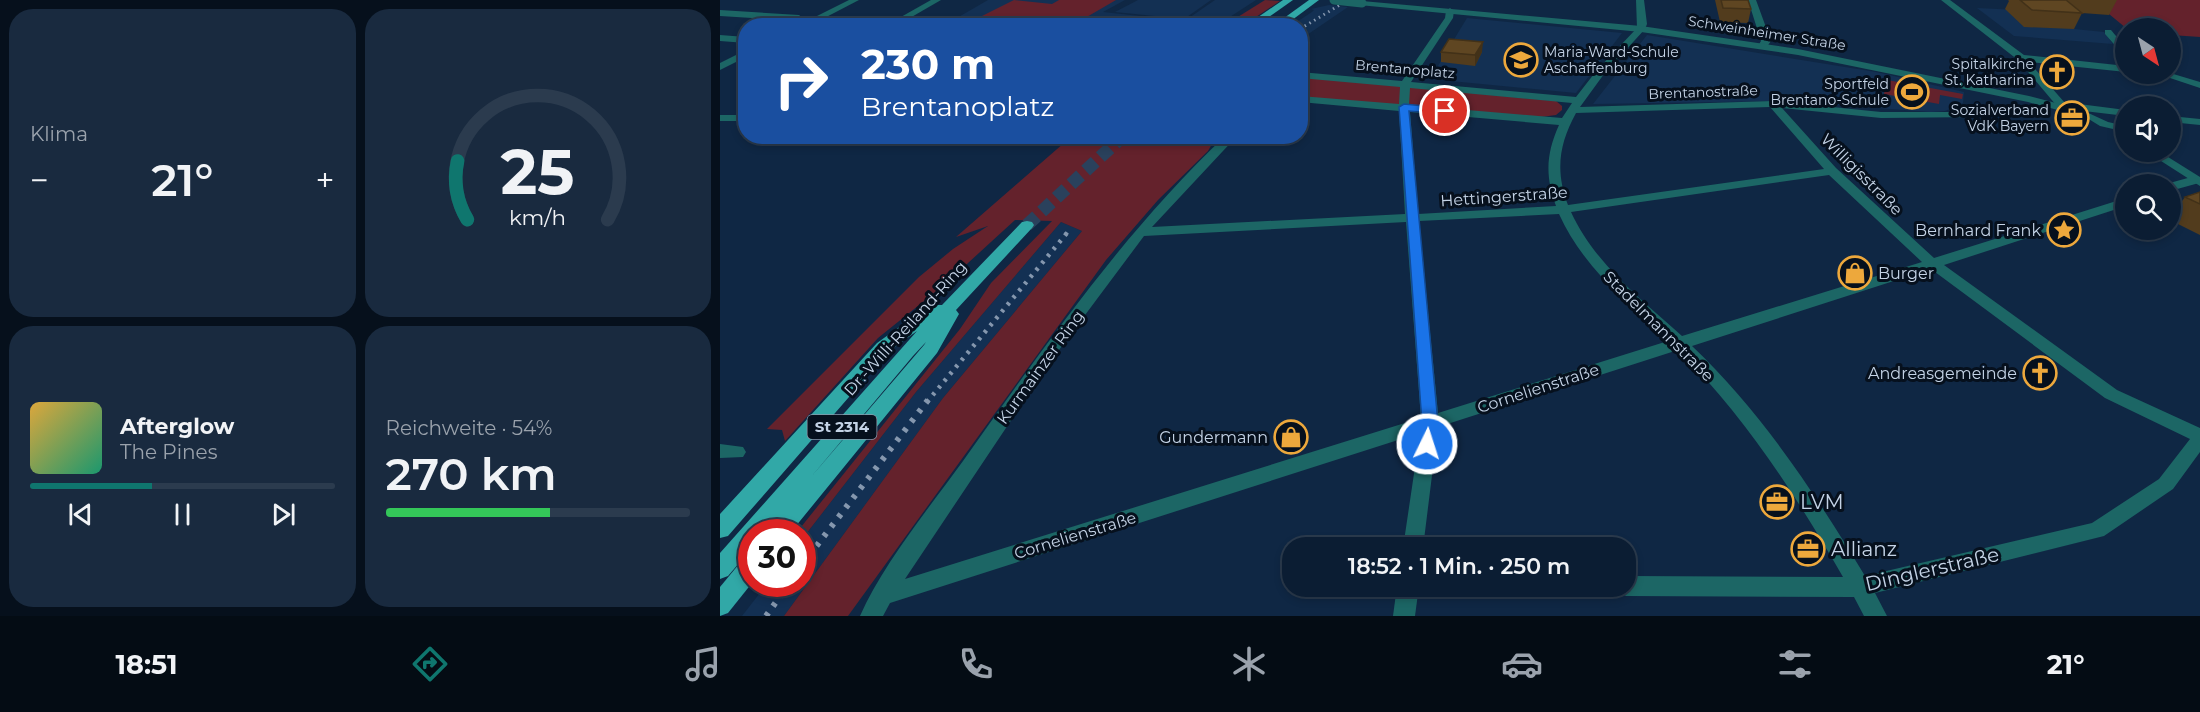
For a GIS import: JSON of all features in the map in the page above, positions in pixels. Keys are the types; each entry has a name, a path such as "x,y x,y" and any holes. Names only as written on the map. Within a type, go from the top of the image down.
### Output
{"highway":[{"path":"1261,18 1289,0"},
{"path":"1276,18 1303,0"},
{"path":"1289,18 1315,0"},
{"name":"Dr.-Willi-Reiland-Ring","path":"720,569 907,352 966,287 1028,225"},
{"path":"720,529 883,347 966,287"},
{"path":"789,519 931,349 966,287"},
{"path":"720,605 738,582"}],"street":[{"path":"810,18 855,0"},
{"path":"904,18 937,0"},
{"name":"Schweinheimer Straße","path":"1334,0 1641,29 1763,46 1878,66 2092,113"},
{"path":"1640,0 1643,24 1641,29"},
{"path":"1752,0 1766,41 1763,46"},
{"path":"1945,0 2021,57 2059,105"},
{"path":"1414,537 1430,423 1412,219 1404,107 1405,84 1449,18 1454,1"},
{"name":"Schweinheimer Straße","path":"1454,1 1498,16"},
{"path":"720,13 764,18"},
{"name":"Stadelmannstraße","path":"1641,29 1575,105 1566,122 1553,160 1562,210 1579,239 1606,273 1680,342 1709,373 1794,483 1861,587 1876,616"},
{"path":"2108,32 2115,41"},
{"path":"720,38 738,39"},
{"path":"720,67 738,57"},
{"path":"2021,57 2115,68"},
{"name":"Brentanoplatz","path":"1308,76 1405,84 1575,105"},
{"path":"2181,80 2200,86"},
{"path":"1308,100 1566,122"},
{"name":"Brentanostraße","path":"1575,105 1589,111 1773,104 1881,115 1979,114"},
{"name":"Willigisstraße","path":"1773,104 1832,171 1932,263 2111,394 2200,437"},
{"path":"2092,113 2109,109 2115,110"},
{"path":"2092,113 2104,124 2115,127"},
{"path":"720,118 738,118"},
{"path":"2181,120 2200,122"},
{"name":"Kurmainzer Ring","path":"871,616 882,596 1036,369 1140,232 1224,144"},
{"path":"2169,162 2198,181"},
{"name":"Hettingerstraße","path":"1140,232 1562,210 1832,171"},
{"path":"2181,185 2198,181"},
{"name":"Cornelienstraße","path":"882,596 2115,205"},
{"name":"Dinglerstraße","path":"1636,586 1861,587 2097,530 2166,484 2200,437"},
{"path":"1404,616 1407,597"}],"shaded area":[{"path":"988,0 1125,0 1103,12 1159,18 957,18"},
{"path":"1014,0 1052,4 1059,0 1116,0 1085,18 978,18"},
{"path":"1138,0 1211,0 1185,18 1115,12"},
{"path":"1215,0 1256,0 1228,18 1189,18"},
{"path":"1265,0 1280,1 1254,18 1236,18"},
{"path":"2092,0 2200,0 2200,37 2181,36 2181,18 2115,19"},
{"path":"1329,5 1348,7 1308,34 1308,18 1303,18 1314,10 1311,9"},
{"path":"1977,8 2018,10 2061,18 2074,29 2104,32 2113,44 2014,36"},
{"name":"Maria-Ward-Schule Aschaffenburg","path":"1467,18 1622,33 1576,93 1430,79"},
{"path":"1647,35 1876,72 1964,92 1963,103 1945,111 1931,112 1784,101 1593,104"},
{"path":"1308,78 1556,101 1562,106 1562,110 1556,115 1541,117 1308,98"},
{"name":"Sportfeld Brentano-Schule","path":"1887,80 1963,94 1962,99 1940,95 1939,104 1884,94"},
{"path":"1063,144 1212,144 1208,151 1158,200 1106,260 848,616 784,616 798,597 816,597 816,572 943,398 1082,231 1061,222 916,392 816,521 816,519 807,519 960,329 991,283 1052,221 1015,220 944,285 878,338 785,441 782,430 767,429 919,277 953,249 988,226 956,237"},
{"path":"1061,222 1082,231 943,398 816,572 816,521 916,392"},
{"path":"757,597 798,597 784,616 742,616"}],"building":[{"path":"1721,0 1748,0 1751,9 1723,8"},
{"path":"2020,0 2066,0 2082,13 2032,10"},
{"path":"1449,39 1483,42 1475,55 1441,52"},
{"path":"2200,192 2200,204 2185,197"}],"tunnel":[{"path":"1027,225 1114,144"}],"railway":[{"path":"1308,24 1348,0"},
{"path":"1066,234 1069,230"},
{"path":"927,402 1067,233"},
{"path":"816,547 928,400"},
{"path":"766,616 780,597"}],"place":[{"name":"Maria-Ward-Schule Aschaffenburg","path":"1521,60"},
{"name":"Spitalkirche St. Katharina","path":"2057,72"},
{"name":"Sportfeld Brentano-Schule","path":"1912,92"},
{"name":"Sozialverband VdK Bayern","path":"2072,118"},
{"name":"Bernhard Frank","path":"2064,230"},
{"name":"Burger","path":"1855,273"},
{"name":"Andreasgemeinde","path":"2040,373"},
{"name":"Gundermann","path":"1291,437"},
{"name":"LVM","path":"1777,502"},
{"name":"Allianz","path":"1808,549"}],"route":[{"path":"1427,444 1430,423 1404,107 1445,111"}]}
